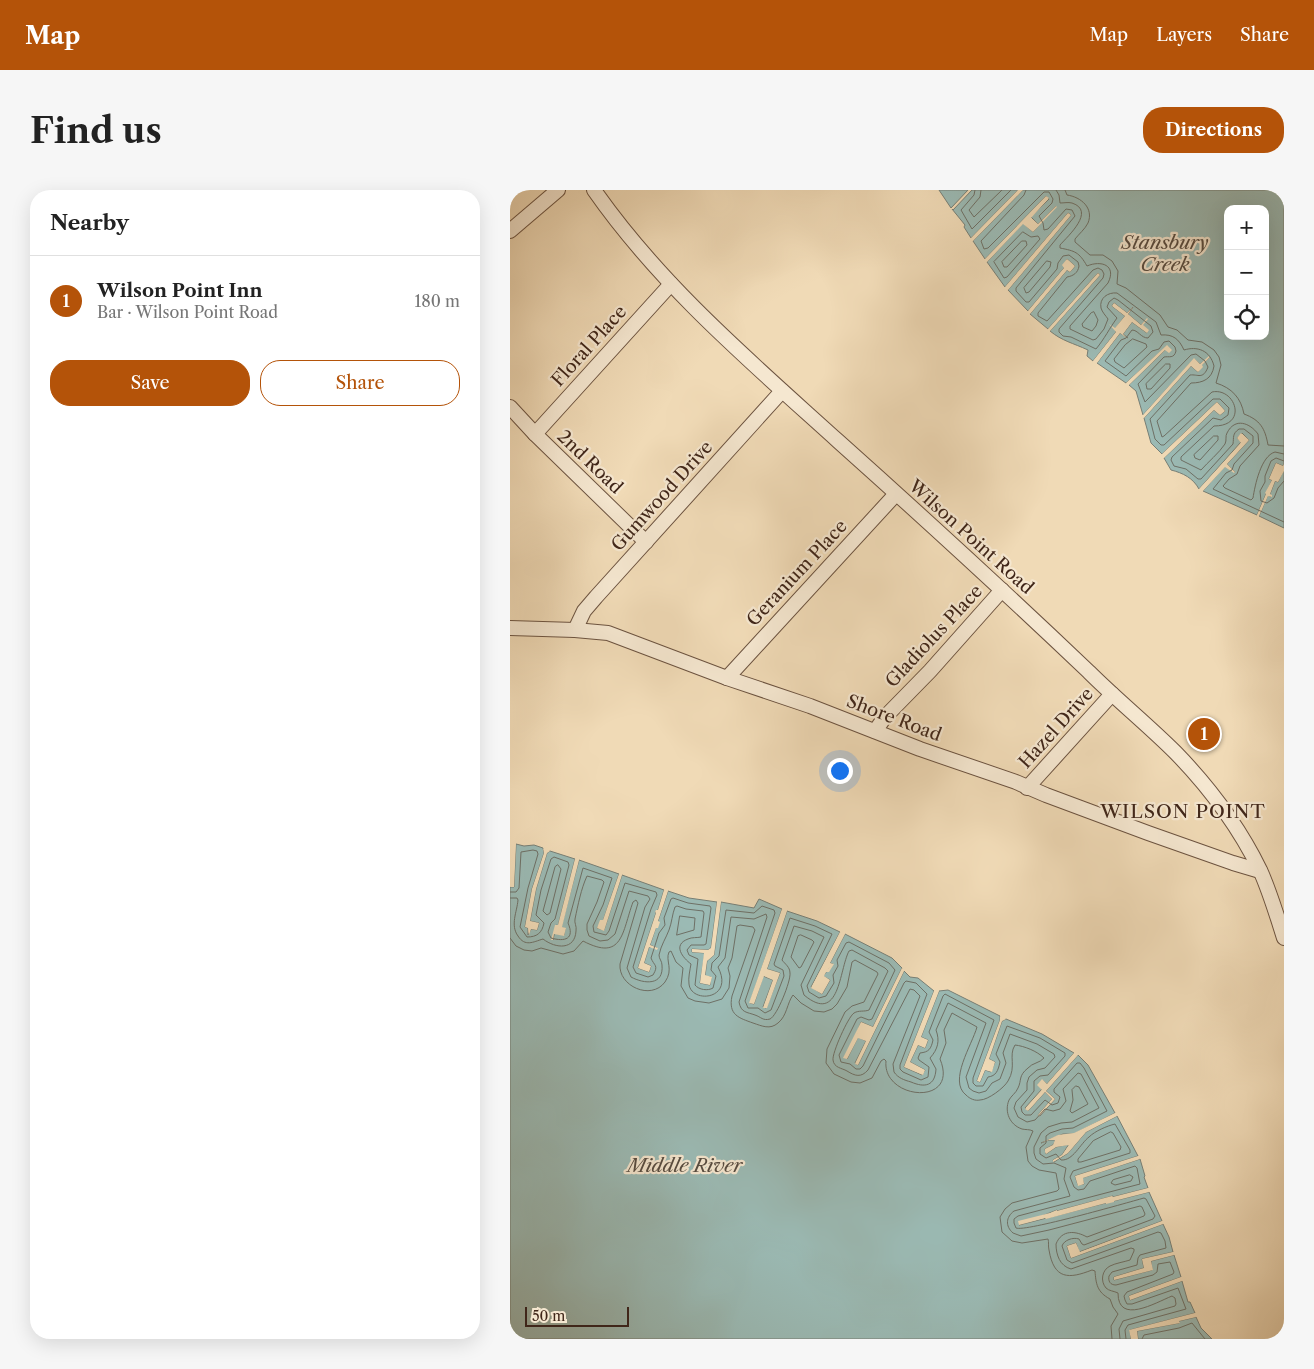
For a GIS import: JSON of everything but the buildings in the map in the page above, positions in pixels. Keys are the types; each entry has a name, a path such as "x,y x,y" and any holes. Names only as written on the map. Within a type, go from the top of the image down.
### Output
{"street":[{"path":"510,231 558,190"},
{"name":"Wilson Point Road","path":"594,190 619,224 671,284 782,391 1002,590 1176,753 1236,828 1260,871 1284,938"},
{"name":"Floral Place","path":"535,434 671,284"},
{"name":"Gumwood Drive","path":"575,630 584,612 782,391"},
{"name":"2nd Road","path":"510,407 535,434 646,542"},
{"name":"Geranium Place","path":"726,678 895,495"},
{"name":"Gladiolus Place","path":"875,731 885,717 1002,590"},
{"name":"Shore Road","path":"511,626 608,633 726,678 810,706 1016,782 1027,788 1148,833 1260,871"},
{"name":"Hazel Drive","path":"1027,788 1112,694"}],"water":[{"path":"939,190 968,190 951,208"},
{"path":"972,190 1018,190 971,238 964,227 965,225 952,209"},
{"name":"Stansbury Creek","path":"1023,190 1284,190 1284,464 1283,466 1276,463 1269,479 1272,480 1257,515 1203,491 1225,466 1235,472 1227,464 1249,440 1242,433 1237,438 1241,442 1199,489 1187,476 1171,470 1164,458 1214,410 1220,415 1225,411 1217,402 1162,454 1151,443 1144,418 1191,366 1198,372 1201,365 1210,357 1200,364 1194,359 1143,415 1136,391 1129,385 1167,346 1126,383 1097,363 1120,333 1128,338 1123,334 1132,322 1147,333 1142,325 1147,319 1141,325 1128,314 1133,307 1127,313 1114,303 1112,306 1125,316 1115,329 1116,332 1093,361 1087,356 1088,350 1063,340 1050,331 1100,275 1098,273 1048,329 1030,314 1067,270 1070,272 1075,266 1067,259 1064,268 1028,311 1008,290 1071,215 1068,213 1005,287 987,262 1023,223 1033,232 1056,206 1038,224 1031,217 1049,199 1046,196 985,259 973,241"},
{"path":"1283,471 1284,528 1259,516 1268,495 1271,497 1270,494 1275,481 1278,482"},
{"name":"Middle River","path":"516,844 524,846 534,845 543,848 544,853 532,889 525,927 528,928 528,935 531,929 537,930 539,923 530,921 536,889 547,853 550,851 575,859 558,926 556,925 554,933 564,935 565,929 561,927 579,860 619,874 603,921 597,928 604,930 622,875 664,890 658,910 655,912 638,968 649,972 651,966 644,963 649,947 657,948 650,945 668,891 689,898 717,902 711,948 708,950 692,949 692,952 705,953 700,983 710,985 711,977 705,976 707,961 714,955 721,902 754,908 759,899 782,909 750,1003 754,1004 763,976 773,980 763,1007 766,1008 780,973 767,969 787,911 817,921 840,932 811,987 822,994 830,980 823,976 833,964 830,963 845,934 892,958 902,968 873,1027 861,1022 847,1059 858,1037 866,1041 855,1063 858,1065 904,971 910,977 918,978 934,991 904,1067 922,1075 925,1070 910,1062 918,1045 925,1048 928,1040 921,1037 939,991 948,990 1000,1016 977,1081 980,1082 985,1070 991,1072 995,1062 989,1059 1002,1021 1006,1019 1042,1034 1074,1053 1047,1084 1042,1080 1038,1085 1042,1089 1025,1108 1028,1111 1045,1092 1052,1099 1038,1115 1040,1116 1055,1099 1046,1091 1078,1055 1088,1065 1115,1113 1074,1134 1063,1134 1041,1143 1056,1140 1053,1145 1045,1149 1046,1154 1056,1147 1069,1144 1062,1155 1053,1160 1054,1162 1068,1153 1086,1132 1117,1116 1138,1156 1075,1176 1078,1185 1084,1184 1082,1178 1140,1159 1148,1188 1057,1210 1019,1225 1149,1192 1162,1221 1079,1252 1076,1243 1067,1246 1071,1258 1163,1224 1173,1252 1142,1259 1144,1268 1114,1277 1114,1280 1152,1270 1151,1261 1174,1255 1181,1277 1129,1296 1130,1300 1182,1281 1188,1302 1190,1302 1195,1313 1130,1330 1131,1339 510,1339 510,887 514,887"},
{"path":"1196,1317 1201,1328 1212,1339 1138,1339 1137,1331 1179,1323 1179,1321"}],"pier":[{"path":"1018,190 1023,190 973,241 971,238"},
{"path":"1046,196 1049,198 1031,218 1038,224 1057,207 1033,232 1023,224 987,262 985,259"},
{"path":"1068,213 1071,215 1008,290 1005,287"},
{"path":"1067,259 1075,266 1070,272 1067,270 1030,314 1028,311 1064,268 1062,265"},
{"path":"1098,273 1100,275 1050,331 1048,329"},
{"path":"1114,303 1127,313 1133,307 1128,314 1141,325 1147,318 1143,325 1149,330 1147,333 1132,322 1123,334 1128,339 1120,333 1097,363 1093,361 1116,332 1109,324 1115,328 1125,316 1112,306"},
{"path":"1167,345 1172,350 1169,353 1165,350 1129,385 1126,383"},
{"path":"1209,356 1198,372 1191,366 1144,418 1143,415 1194,358 1200,364"},
{"path":"1217,402 1225,411 1220,415 1214,410 1164,458 1162,454"},
{"path":"1241,433 1249,440 1227,464 1235,472 1225,467 1203,491 1199,489 1241,443 1237,438"},
{"path":"1276,463 1283,466 1284,464 1284,471 1278,482 1275,481 1270,494 1272,497 1268,496 1259,516 1257,515 1272,480 1269,479"},
{"path":"513,843 516,844 514,887 510,887 512,880 512,875 510,877 510,874"},
{"path":"543,848 546,851 550,851 547,853 536,889 530,921 539,923 537,930 531,929 529,935 528,928 525,927 532,889 544,853"},
{"path":"575,859 579,860 562,927 566,928 564,936 554,934 553,940 551,940 555,925 558,925"},
{"path":"619,874 622,875 604,931 597,928 600,920 603,920"},
{"path":"664,890 668,891 658,921 660,922 658,928 656,928 650,945 658,948 657,950 649,947 644,963 651,966 649,972 638,968 655,912 658,910"},
{"path":"717,902 721,902 714,955 707,961 705,975 712,977 710,985 700,983 704,953 692,952 692,949 708,950 711,948"},
{"path":"782,909 787,911 767,969 780,973 767,1008 763,1008 773,980 764,976 754,1004 749,1003"},
{"path":"840,932 842,933 821,975 830,966 828,962 843,933 845,934 830,963 834,964 824,976 830,980 822,994 811,988","holes":["821,975 826,981 821,990 815,987"]},
{"path":"902,968 904,971 858,1065 855,1064 866,1041 858,1038 847,1059 843,1058 861,1022 873,1027","holes":["862,1025 873,1030 868,1040 857,1035"]},
{"path":"934,991 939,991 921,1037 928,1040 925,1048 918,1045 910,1062 925,1070 923,1075 904,1067"},
{"path":"1000,1016 1006,1019 1002,1021 989,1059 995,1062 992,1072 985,1070 980,1082 977,1081"},
{"path":"1074,1053 1078,1055 1046,1091 1055,1099 1039,1116 1052,1099 1045,1092 1028,1111 1025,1109 1042,1090 1037,1085 1042,1079 1047,1084"},
{"path":"1115,1113 1117,1116 1086,1132 1068,1153 1053,1162 1053,1160 1062,1155 1069,1145 1056,1147 1046,1154 1045,1149 1053,1145 1055,1140 1041,1143 1058,1135 1074,1133","holes":["1083,1132 1072,1145 1069,1142 1055,1145 1058,1140 1057,1138 1075,1136"]},
{"path":"1138,1156 1140,1159 1083,1178 1084,1184 1078,1186 1075,1176"},
{"path":"1148,1188 1149,1192 1019,1225 1018,1221"},
{"path":"1162,1221 1163,1224 1071,1258 1067,1246 1076,1243 1080,1252"},
{"path":"1173,1252 1174,1255 1151,1261 1153,1270 1114,1280 1114,1277 1144,1268 1142,1259"},
{"path":"1181,1277 1182,1281 1130,1300 1129,1296"},
{"path":"1195,1313 1196,1317 1179,1321 1180,1323 1137,1331 1138,1339 1135,1339 1134,1331 1132,1331 1134,1339 1131,1339 1129,1330"}],"place":[{"name":"Wilson Point Inn","path":"1204,734"}],"district":[{"name":"WILSON POINT","path":"1183,811"}]}
